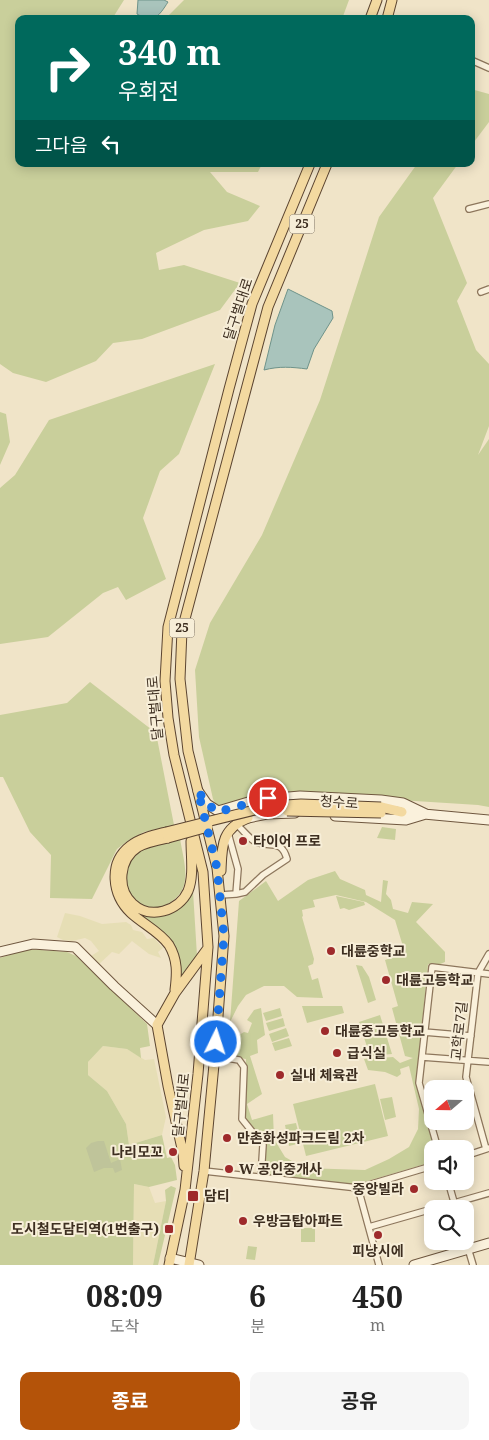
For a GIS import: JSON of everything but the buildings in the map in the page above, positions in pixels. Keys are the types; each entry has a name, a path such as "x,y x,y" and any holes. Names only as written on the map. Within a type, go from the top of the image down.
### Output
{"main road":[{"path":"371,15 377,0"},
{"path":"387,15 392,0"},
{"name":"달구벌대로","path":"170,1262 185,1190 198,1074 208,948 203,872 187,814 174,755 167,702 165,660 168,627 252,304 309,167"},
{"name":"달구벌대로","path":"189,1264 204,1171 224,936 217,868 188,751 180,672 182,630 268,307 326,167"},
{"name":"청수로","path":"198,791 213,810 218,812 256,800 292,796 381,807 402,812 489,820"},
{"name":"청수로","path":"381,807 403,804 426,814"},
{"path":"174,993 177,965 175,956 168,944 124,906 118,896 115,883 116,867 120,856 130,846 145,837 167,835 271,811 381,807"},
{"name":"청수로","path":"236,824 248,818 292,812 406,820 426,814"},
{"path":"167,835 138,847 131,853 123,866 121,878 124,891 133,904 146,912 160,912 169,909 177,905 187,892 192,877 191,840 187,814"},
{"path":"220,892 222,849 228,832 236,824"},
{"path":"0,952 33,944 75,947 157,1025 183,1153 185,1190"},
{"path":"157,1025 174,993 208,948"},
{"path":"474,1247 489,1243"},
{"path":"416,1265 430,1263 465,1250"},
{"path":"170,1262 199,1265"}],"street":[{"path":"475,62 489,68"},
{"path":"468,209 489,204"},
{"path":"480,292 489,290"},
{"path":"220,892 236,894 244,892 287,859 285,851 281,847 255,842 236,824"},
{"path":"228,832 238,869 236,894"},
{"path":"478,973 489,954"},
{"path":"435,1140 419,1083 432,967 489,974"},
{"name":"교학로7길","path":"478,973 466,1077 487,1148"},
{"path":"424,1032 470,1036"},
{"path":"215,1056 239,1060 244,1067 242,1119 264,1145 261,1177"},
{"path":"422,1057 489,1062"},
{"path":"474,1153 487,1148"},
{"path":"204,1171 358,1188 424,1168"},
{"path":"358,1188 379,1265"},
{"path":"471,1200 489,1193"},
{"path":"369,1227 424,1212"},
{"path":"468,1250 473,1265"}],"shaded area":[{"path":"65,913 102,924 126,922 131,925 133,930 142,932 147,939 154,938 163,948 158,952 161,958 149,954 132,941 119,954 112,952 98,965 91,956 99,951 91,941 85,938 72,941 63,940 57,937"},
{"path":"103,1046 127,1049 145,1060 154,1059 166,1117 162,1135 129,1145 126,1124 107,1091 88,1075 88,1062"},
{"path":"134,1184 149,1187 155,1203 166,1201 153,1265 133,1265"}],"green space":[{"path":"0,0 124,0 115,15 15,15 15,167 260,167 258,172 210,172 227,192 260,206 248,221 204,230 156,253 159,270 184,265 240,283 220,310 142,339 113,343 96,361 46,382 13,373 0,364"},
{"path":"184,0 349,0 343,15 169,15"},
{"path":"475,90 489,94 489,122 475,141"},
{"path":"415,167 456,167 433,198 467,283 457,301 476,350 489,364 489,426 478,455 489,439 489,807 289,793 218,809 213,799 199,737 195,670 210,623 262,535 320,400 379,217"},
{"path":"215,364 179,454 160,471 143,518 166,579 126,600 118,587 103,593 48,637 0,644 0,488 15,475 49,420"},
{"path":"0,412 6,414 10,442 0,465"},
{"path":"90,682 156,733 174,825 144,832 117,849 92,899 50,898 51,855 30,832 3,777 0,777 0,715 67,703"},
{"path":"382,827 396,829 395,840 377,838"},
{"path":"180,838 185,870 183,888 175,899 163,906 154,908 138,903 127,891 124,883 127,865 135,855 146,847"},
{"path":"335,871 340,879 365,890 366,895 381,902 383,880 388,881 386,894 391,900 393,909 408,913 412,902 433,904 416,922 445,952 445,962 438,965 428,964 416,1083 424,1109 424,1130 430,1130 433,1140 424,1140 424,1164 354,1185 265,1175 263,1171 265,1144 244,1119 246,1059 232,1057 234,1038 244,1032 248,1033 252,1023 247,1020 254,1010 261,1008 265,1035 257,1040 258,1053 250,1056 262,1094 247,1104 252,1120 273,1114 274,1139 285,1157 304,1168 365,1170 409,1147 418,1129 419,1109 409,1066 400,1069 401,1074 397,1077 385,1072 368,1070 364,1059 393,1057 400,1063 413,1058 405,1056 392,1008 398,1006 385,960 405,953 395,920 366,902 336,895 313,900 315,907 302,910 302,917 314,959 313,964 308,966 312,980 318,978 323,998 297,997 284,986 264,986 246,995 230,1022 239,901 266,881 278,901 308,880"},
{"path":"192,889 197,956 179,979 180,962 138,915 163,915 170,912 182,904"},
{"path":"336,896 364,902 365,905 349,910 340,909"},
{"path":"28,949 67,952 76,956 147,1024 150,1046 140,1048 141,1058 127,1049 103,1046 88,1062 88,1075 107,1091 126,1124 129,1145 162,1135 167,1158 171,1157 175,1165 177,1180 149,1187 134,1184 133,1265 0,1265 0,958"},
{"path":"356,965 362,966 369,977 376,1000 368,1003"},
{"path":"302,1006 342,1006 344,1013 307,1023"},
{"path":"280,1008 282,1016 266,1021 263,1013"},
{"path":"380,1015 392,1054 370,1056 359,1022"},
{"path":"283,1018 285,1026 269,1031 266,1023"},
{"path":"286,1028 289,1036 272,1042 269,1034"},
{"path":"289,1038 292,1046 275,1051 272,1043"},
{"path":"375,1084 388,1136 306,1156 293,1104"},
{"path":"392,1097 396,1117 385,1120 380,1099"},
{"path":"296,1123 301,1143 289,1146 285,1125"},
{"path":"104,1141 111,1163 120,1159 122,1170 115,1173 113,1168 104,1168 94,1172 86,1148 91,1143"},
{"path":"171,1186 176,1188 158,1265 153,1265 166,1201 165,1190"},
{"path":"301,1228 315,1228 315,1242 301,1242"},
{"path":"248,1246 257,1247 255,1260 246,1259"}],"water":[{"path":"138,0 164,0 168,2 159,15 137,14"},
{"path":"288,289 332,311 333,318 314,349 307,369 286,367 264,370 275,325"}],"place":[{"name":"타이어 프로","path":"243,841"},
{"name":"대륜중학교","path":"331,951"},
{"name":"대륜고등학교","path":"386,980"},
{"name":"대륜중고등학교","path":"325,1031"},
{"name":"급식실","path":"337,1053"},
{"name":"실내 체육관","path":"280,1075"},
{"name":"만촌화성파크드림 2차","path":"227,1138"},
{"name":"나리모꼬","path":"173,1152"},
{"name":"W 공인중개사","path":"229,1169"},
{"name":"중앙빌라","path":"414,1189"},
{"name":"담티","path":"193,1196"},
{"name":"우방금탑아파트","path":"243,1221"},
{"name":"도시철도담티역(1번출구)","path":"169,1229"},
{"name":"피낭시에","path":"378,1235"}],"route":[{"path":"216,1042 224,936 217,868 198,791 207,804 218,812 268,798"}]}
